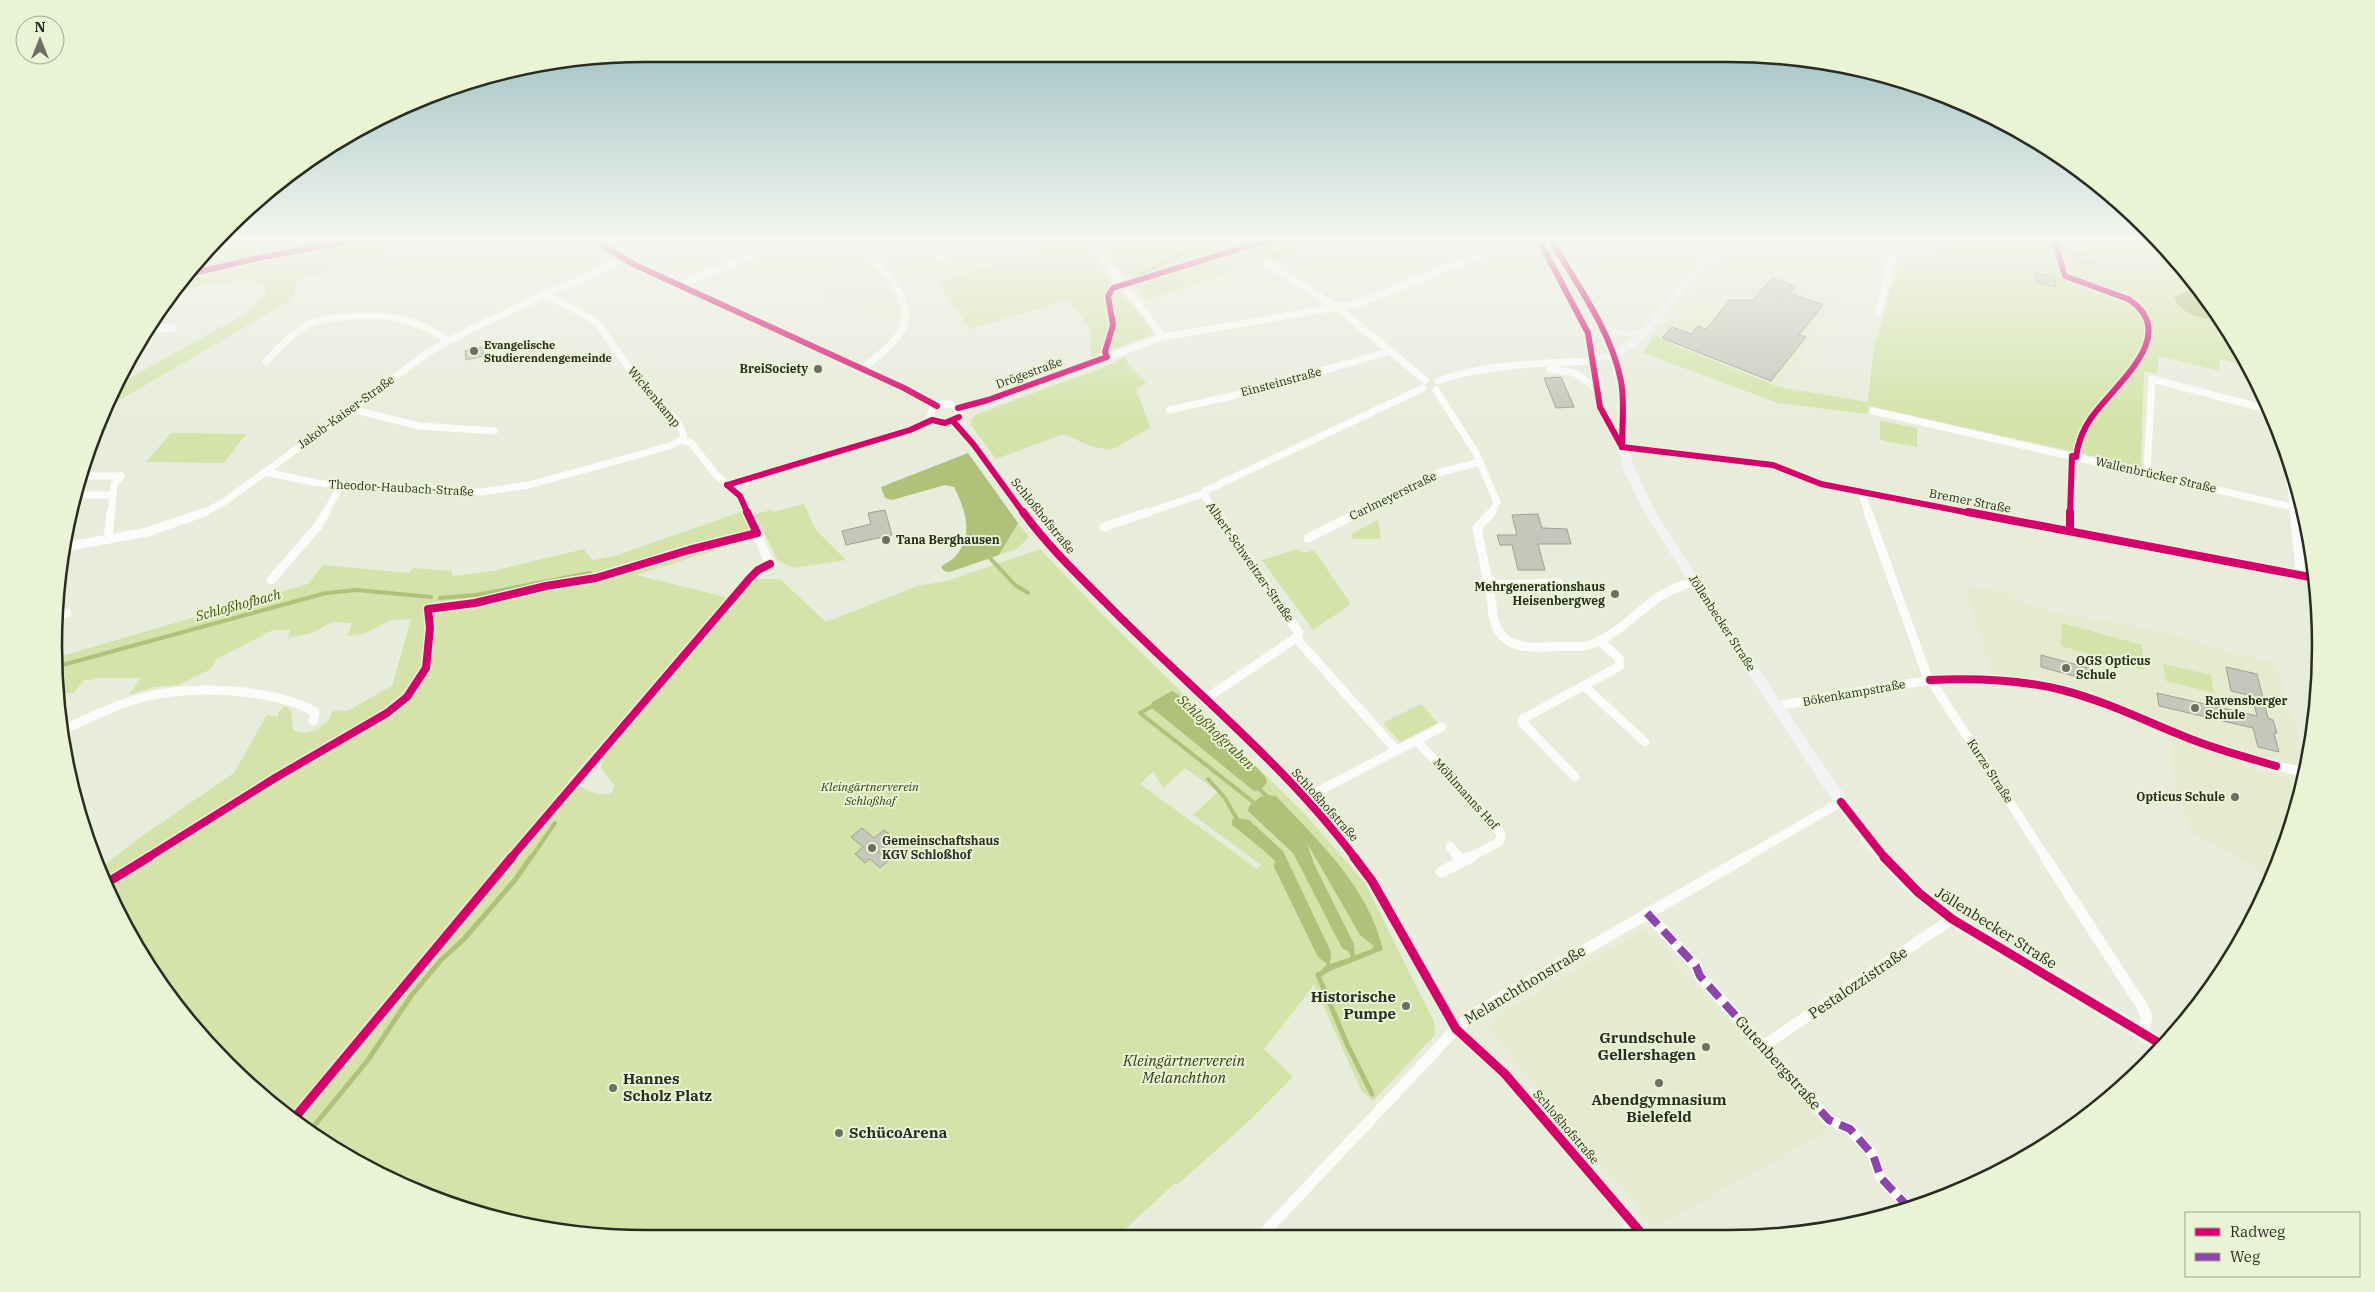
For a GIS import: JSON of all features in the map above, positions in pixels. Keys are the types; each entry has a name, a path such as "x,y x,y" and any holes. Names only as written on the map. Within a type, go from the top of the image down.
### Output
{"main road":[{"name":"Jöllenbecker Straße","path":"1571,300 1588,333 1600,407 1622,446 1631,473 1650,512 1694,582 1841,802 1896,872 1928,902 1952,919 2158,1042"},
{"name":"Jöllenbecker Straße","path":"1585,300 1613,355 1622,390 1622,446"},
{"path":"1592,361 1626,349 1650,328 1674,300"},
{"path":"1599,324 1611,331 1633,334 1650,328"}],"street":[{"name":"Jakob-Kaiser-Straße","path":"71,546 158,530 191,520 224,502 414,362 448,341 535,300"},
{"name":"Wickenkamp","path":"556,300 596,321 626,364 679,424 684,436 681,440 691,443 718,477 740,496 770,564"},
{"path":"710,300 910,390 937,406"},
{"path":"862,368 891,343 904,325 906,316 901,300"},
{"path":"1135,300 1163,337"},
{"path":"1326,300 1391,351 1424,384 1436,390 1481,462 1497,502 1495,509 1477,528 1485,572 1490,582 1493,623 1497,632 1509,642 1536,647 1589,646 1600,641 1677,585 1694,582"},
{"name":"Drögestraße","path":"958,408 988,400 1163,337 1338,308 1367,300"},
{"path":"1878,312 1881,300"},
{"path":"266,362 288,339 308,325 328,318 359,315 388,316 413,320 434,330 448,341"},
{"path":"157,329 174,328"},
{"name":"Einsteinstraße","path":"1169,410 1249,391 1391,351"},
{"path":"1424,384 1474,371 1528,364 1592,361"},
{"path":"1528,364 1545,369 1570,371 1586,378 1596,388"},
{"path":"2147,472 2152,379 2261,408"},
{"path":"1436,390 1440,386 1438,381"},
{"name":"Albert-Schweitzer-Straße","path":"1104,527 1205,493 1211,486 1424,384"},
{"path":"950,404 958,408 960,414 953,421 941,423 931,419 930,413 937,406 950,404"},
{"path":"351,409 419,426 494,431"},
{"name":"Wallenbrücker Straße","path":"1873,411 2147,472 2292,507"},
{"name":"Schloßhofstraße","path":"953,421 974,445 1034,527 1060,557 1146,644 1247,737 1305,798 1355,856 1372,880 1456,1029 1505,1074 1639,1230"},
{"name":"Theodor-Haubach-Straße","path":"265,472 299,481 340,485 454,492 508,489 670,446 681,440"},
{"name":"Bremer Straße","path":"1622,446 1773,465 1822,484 2309,577"},
{"path":"2070,531 2072,456"},
{"name":"Carlmeyerstraße","path":"1308,538 1441,472 1481,462"},
{"path":"88,476 121,476 114,485 108,539"},
{"path":"272,580 318,526 340,485"},
{"path":"2290,486 2302,576"},
{"name":"Kurze Straße","path":"1861,492 1923,666 1930,680 2141,1005 2147,1017 2142,1033"},
{"name":"Albert-Schweitzer-Straße","path":"1205,493 1206,498 1298,630 1299,636 1205,699"},
{"path":"82,495 113,495"},
{"path":"1490,582 1498,585 1559,583"},
{"path":"1296,638 1396,750"},
{"path":"1575,777 1522,722 1524,718 1617,669 1622,664 1620,658 1600,641"},
{"name":"Bökenkampstraße","path":"1777,706 1930,680"},
{"path":"1584,686 1644,742"},
{"path":"68,727 148,695 175,692 233,692 285,700 307,706 315,712 313,721"},
{"path":"1305,798 1442,727"},
{"name":"Möhlmanns Hof","path":"1416,740 1497,828 1501,835 1498,842 1441,872"},
{"path":"2276,766 2299,771"},
{"name":"Melanchthonstraße","path":"1267,1230 1456,1029 1485,1006 1841,802"},
{"path":"1450,846 1462,861"},
{"name":"Gutenbergstraße","path":"1647,913 1696,966 1700,976 1829,1120 1850,1129 1873,1155 1881,1178 1904,1203"},
{"name":"Pestalozzistraße","path":"1763,1046 1952,919"},
{"path":"1628,1230 1630,1220"}],"shaded area":[{"path":"836,300 892,300 897,312 898,320 895,326"},
{"path":"1684,300 1828,300 1834,302 1779,387 1664,341 1654,335"},
{"path":"1965,586 2008,592 2019,602 2064,615 2119,623 2178,636 2233,654 2275,663 2303,751 2299,767 2227,748 2116,704 2039,678 1992,674"},
{"name":"Opticus Schule","path":"2172,733 2246,760 2246,768 2297,780 2282,834 2266,873 2191,832 2171,765"},
{"name":"Abendgymnasium Bielefeld","path":"1645,929 1828,1131 1655,1227 1493,1034 1490,1026 1495,1018"}],"green space":[{"path":"260,300 290,300 117,401 128,379 247,313"},
{"path":"950,300 1067,300 969,329"},
{"path":"1068,300 1127,300 1154,334 1091,357 1090,329"},
{"path":"1888,300 2174,300 2193,315 2211,318 2239,364 2220,359 2219,371 2159,356 2157,374 2144,371 2141,467 1869,406 1867,414 1778,403 1643,353 1654,335 1664,341 1779,387 1868,402 1874,346"},
{"path":"1126,357 1128,365 1146,383 1136,388 1150,428 1111,450 1090,446 1064,434 996,459 971,425 971,420 977,414 1118,362 1117,360"},
{"path":"1880,421 1917,428 1917,447 1880,440"},
{"path":"171,433 246,434 224,463 146,462"},
{"path":"804,504 816,530 846,560 794,568 778,561 755,514 772,510 773,512"},
{"path":"743,511 755,538 636,575 730,598 568,781 594,793 610,795 615,786 601,768 604,756 754,579 780,579 826,622 917,586 947,581 1040,549 1101,613 1304,813 1365,883 1434,1021 1435,1035 1373,1101 1361,1090 1314,985 1264,1049 1293,1077 1249,1121 1177,1185 1175,1183 1124,1230 646,1230 570,1225 495,1210 458,1199 388,1169 354,1151 291,1109 261,1085 207,1031 161,970 141,938 105,864 142,836 234,773 267,715 278,717 278,713 285,706 291,711 293,730 301,733 310,732 326,723 334,710 347,711 392,686 411,619 391,620 366,633 348,636 352,623 332,622 312,633 288,638 290,630 273,630 216,659 211,669 178,685 154,687 129,695 141,678 94,678 92,680 84,680 74,693 65,693 63,656 308,584 323,565 409,573 413,568 451,571 453,576 493,571 584,549 592,560 615,556","holes":["1185,768 1218,792 1193,815 1261,865 1257,869 1140,784 1153,771 1163,788"]},
{"path":"1378,520 1381,539 1352,539 1351,534"},
{"path":"1018,523 1029,537 1017,549 999,555"},
{"path":"1297,549 1305,553 1314,550 1351,604 1313,630 1262,560"},
{"path":"2062,623 2142,645 2143,670 2061,646"},
{"path":"2163,664 2211,675 2214,693 2166,681"},
{"path":"1421,704 1438,723 1400,742 1383,723"}],"water":[{"path":"2175,300 2199,300 2211,318 2193,315"},
{"path":"968,453 1018,523 999,555 950,572 944,571 941,567 954,558 960,550 966,532 962,504 954,487 945,485 892,500 885,498 881,487"},
{"path":"1172,691 1180,696 1266,778 1267,783 1260,790 1254,791 1152,708 1152,702"},
{"path":"1276,796 1340,866 1366,906 1376,927 1383,950 1325,973 1322,969 1327,964 1318,957 1274,867 1275,861 1232,825 1232,820 1238,818 1249,820 1283,851 1331,952 1330,964 1351,957 1348,951 1342,948 1293,853 1248,811 1249,806 1260,797","holes":["1307,843 1360,935 1374,946 1372,949 1355,955 1354,944 1314,864"]}],"building":[{"path":"1730,300 1810,300 1823,305 1799,335 1806,337 1771,381 1662,338 1672,327 1691,334 1698,326 1706,329"},
{"name":"Evangelische Studierendengemeinde","path":"482,347 484,356 466,360 465,351"},
{"path":"1561,377 1574,407 1556,408 1544,378"},
{"path":"885,510 892,535 846,545 842,531 871,524 868,513"},
{"path":"1538,514 1542,528 1567,529 1571,544 1538,544 1545,570 1518,570 1512,545 1500,545 1497,535 1517,535 1512,515"},
{"name":"OGS Opticus Schule","path":"2041,655 2092,669 2092,681 2041,667"},
{"name":"Ravensberger Schule","path":"2226,667 2257,674 2268,718 2273,720 2277,733 2274,733 2279,752 2258,747 2253,728 2159,706 2157,693 2257,716 2252,696 2231,691"},
{"name":"Gemeinschaftshaus KGV Schloßhof","path":"862,828 874,838 884,830 894,838 878,852 889,860 880,868 870,859 865,863 855,854 863,847 851,837"}],"waterway":[{"name":"Schloßhofgraben","path":"990,558 1015,585 1028,593"},
{"name":"Schloßhofbach","path":"440,598 476,595 590,573"},
{"name":"Schloßhofbach","path":"63,665 326,593 357,590 431,597"},
{"name":"Schloßhofgraben","path":"1156,704 1140,713 1257,805"},
{"name":"Schloßhofgraben","path":"1208,779 1225,798 1238,821"},
{"name":"Schloßhofgraben","path":"1257,787 1270,799"},
{"path":"531,858 555,823"},
{"path":"314,1126 368,1060 411,996 441,960 464,939 515,880 531,857"},
{"path":"1329,969 1318,975 1347,1044 1372,1094"}],"marked path":[{"path":"1647,913 1696,966 1700,976 1829,1120 1850,1129 1873,1155 1881,1178 1904,1203"}],"cycle path":[{"path":"712,300 904,388 937,406"},
{"path":"958,408 988,400 1107,357 1105,352 1113,325 1109,300"},
{"path":"1571,300 1588,333 1600,407 1622,447"},
{"path":"1586,300 1609,344 1621,381 1623,397 1622,447"},
{"path":"2070,531 2072,456 2076,457 2079,438 2091,418 2140,359 2149,340 2148,321 2130,300"},
{"path":"727,485 910,430 932,420 945,423 959,417"},
{"path":"953,421 974,445 1034,527 1060,557 1146,644 1260,751 1336,833 1372,881 1456,1029 1505,1074 1639,1230"},
{"path":"1622,447 1773,465 1821,484 2309,577"},
{"path":"112,880 275,778 387,713 407,697 426,668 430,628 428,609 475,603 546,586 596,578 689,550 757,533 740,496 727,485"},
{"path":"298,1114 561,797 750,578 758,570 770,564"},
{"path":"1930,680 1984,679 2010,681 2061,690 2111,705 2207,745 2276,766"},
{"path":"1841,802 1866,835 1905,879 1919,893 1952,919 2158,1042"}],"place":[{"name":"Evangelische Studierendengemeinde","path":"474,351"},
{"name":"BreiSociety","path":"818,369"},
{"name":"Tana Berghausen","path":"886,540"},
{"name":"Mehrgenerationshaus Heisenbergweg","path":"1615,594"},
{"name":"OGS Opticus Schule","path":"2066,668"},
{"name":"Ravensberger Schule","path":"2195,708"},
{"name":"Opticus Schule","path":"2235,797"},
{"name":"Gemeinschaftshaus KGV Schloßhof","path":"872,848"},
{"name":"Historische Pumpe","path":"1406,1006"},
{"name":"Grundschule Gellershagen","path":"1706,1047"},
{"name":"Abendgymnasium Bielefeld","path":"1659,1083"},
{"name":"Hannes Scholz Platz","path":"613,1088"},
{"name":"SchücoArena","path":"839,1133"}],"park label":[{"name":"Kleingärtnerverein Schloßhof","path":"870,794"},
{"name":"Kleingärtnerverein Melanchthon","path":"1184,1070"}]}
